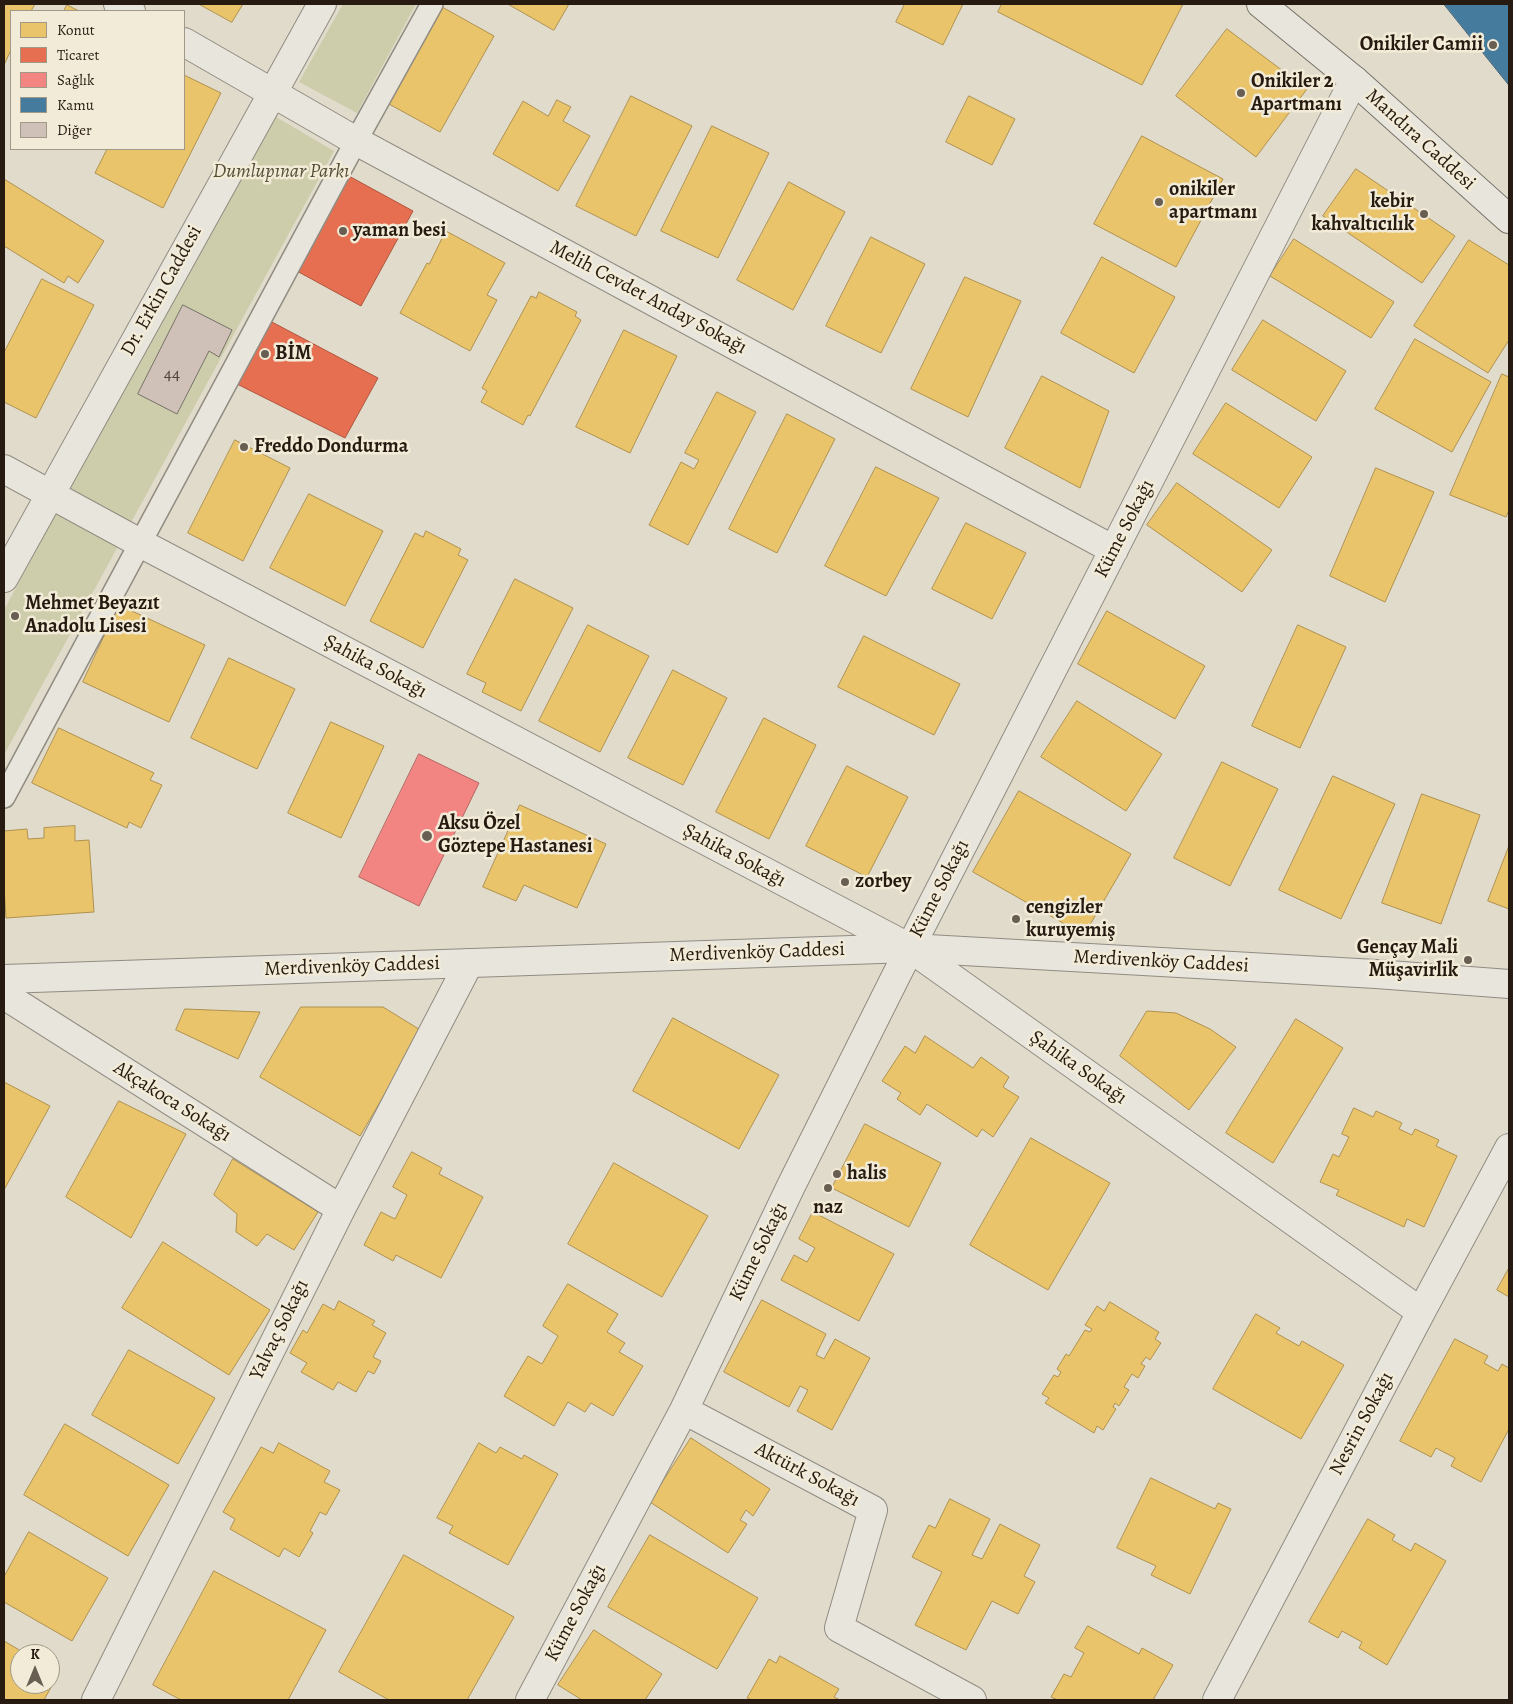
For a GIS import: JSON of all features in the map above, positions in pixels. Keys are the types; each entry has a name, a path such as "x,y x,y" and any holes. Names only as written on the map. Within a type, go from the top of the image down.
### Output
{"street":[{"path":"118,4 129,10"},
{"name":"Dr. Erkin Caddesi","path":"4,578 322,4"},
{"path":"4,797 356,141 432,4"},
{"name":"Mandıra Caddesi","path":"1261,4 1354,80 1509,219"},
{"name":"Melih Cevdet Anday Sokağı","path":"185,43 356,141 1114,550"},
{"name":"Küme Sokağı","path":"530,1700 684,1410 791,1186 910,948 1354,80"},
{"name":"Şahika Sokağı","path":"4,469 140,544 910,948 1421,1312"},
{"name":"Merdivenköy Caddesi","path":"4,979 910,948 1376,974 1509,984"},
{"name":"Yalvaç Sokağı","path":"96,1700 341,1209 469,963"},
{"name":"Akçakoca Sokağı","path":"4,995 341,1209"},
{"name":"Nesrin Sokağı","path":"1217,1700 1509,1148"},
{"name":"Aktürk Sokağı","path":"684,1410 873,1510 840,1628 972,1700"}],"green space":[{"name":"Dumlupınar Parkı","path":"343,4 416,4 357,113 299,82"},
{"name":"Dumlupınar Parkı","path":"271,114 334,151 4,755 4,610"}],"building: Konut":[{"path":"4,4 35,4 32,10 10,10 10,52 4,65"},
{"path":"199,4 243,4 232,22"},
{"path":"508,4 569,4 554,30"},
{"path":"905,4 963,4 943,45 896,22"},
{"path":"1002,4 1183,4 1142,85 998,12"},
{"path":"67,5 77,10 64,10"},
{"path":"442,7 494,36 440,132 389,104"},
{"name":"Onikiler 2 Apartmanı","path":"1227,29 1307,89 1256,157 1176,96"},
{"path":"185,75 221,93 163,208 95,173 106,150 185,150"},
{"path":"631,96 692,126 636,236 576,206"},
{"path":"969,96 1015,119 992,165 946,142"},
{"path":"557,100 571,107 563,121 590,136 558,191 493,154 523,101 548,116"},
{"path":"712,126 769,153 718,258 661,231"},
{"name":"onikiler apartmanı","path":"1142,136 1223,179 1176,267 1094,224"},
{"path":"1356,169 1455,236 1422,283 1323,216"},
{"path":"4,179 104,241 78,283 68,276 64,283 4,246"},
{"path":"789,182 845,212 793,310 737,280"},
{"path":"446,231 505,263 487,295 497,300 470,351 400,313"},
{"path":"871,237 925,264 881,353 826,326"},
{"path":"1294,239 1394,302 1371,338 1270,276"},
{"path":"1469,240 1509,265 1509,340 1488,373 1414,326"},
{"path":"1102,257 1175,297 1134,373 1061,333"},
{"path":"965,277 1021,301 968,417 911,389"},
{"path":"42,279 94,305 36,418 4,402 4,353"},
{"path":"539,292 577,312 575,316 581,320 530,416 528,415 523,425 481,402 487,391 482,388 531,296 536,298"},
{"path":"1263,320 1346,371 1316,421 1232,370"},
{"path":"624,330 677,356 630,453 576,427"},
{"path":"1415,339 1491,382 1452,452 1375,409"},
{"path":"1502,374 1509,377 1509,510 1506,517 1450,495"},
{"path":"1042,376 1109,411 1080,488 1005,448"},
{"path":"717,392 756,412 688,545 649,525 681,462 694,469 699,460 685,453"},
{"path":"1226,403 1312,457 1279,508 1193,454"},
{"path":"787,414 835,439 777,553 729,529"},
{"path":"235,440 290,468 243,561 188,533"},
{"path":"876,467 939,498 886,596 825,566"},
{"path":"1376,468 1434,492 1385,602 1330,576"},
{"path":"1177,483 1272,550 1242,592 1147,525"},
{"path":"309,494 383,531 345,606 270,568"},
{"path":"966,523 1026,553 992,619 932,589"},
{"path":"426,531 461,549 458,555 468,560 423,648 370,621 415,533 423,537"},
{"path":"515,579 573,608 521,711 482,692 486,683 467,674"},
{"path":"119,605 205,645 169,722 83,682"},
{"path":"1107,611 1205,666 1175,719 1078,664"},
{"path":"588,625 649,656 600,752 539,721"},
{"path":"1298,625 1346,647 1300,748 1252,726"},
{"path":"864,636 960,684 934,735 838,687"},
{"path":"229,658 295,689 257,769 191,738"},
{"path":"673,670 727,698 683,785 628,758"},
{"path":"1077,701 1162,754 1126,811 1041,757"},
{"path":"764,718 816,745 769,839 716,812"},
{"path":"331,722 384,746 341,838 288,813"},
{"path":"59,728 154,773 150,780 162,785 141,828 129,822 127,828 32,783"},
{"path":"1222,762 1278,789 1230,886 1174,858"},
{"path":"847,766 908,797 867,877 806,846"},
{"path":"1333,776 1395,804 1341,919 1279,890"},
{"path":"1019,791 1131,854 1084,935 973,872"},
{"path":"1422,794 1480,815 1441,924 1382,903"},
{"path":"520,805 606,844 577,908 524,885 516,901 483,887"},
{"path":"75,826 75,841 89,840 94,912 6,918 4,831 27,829 28,839 44,838 44,828"},
{"path":"1509,846 1509,909 1488,901"},
{"path":"301,1007 383,1007 422,1031 360,1136 260,1077"},
{"path":"185,1009 260,1012 238,1059 176,1030"},
{"path":"1147,1011 1176,1013 1210,1029 1236,1047 1189,1110 1120,1056"},
{"path":"673,1018 779,1075 739,1149 633,1091"},
{"path":"1296,1019 1343,1048 1273,1163 1226,1133"},
{"path":"925,1036 973,1068 981,1057 1009,1077 1003,1087 1019,1097 993,1137 982,1129 977,1137 927,1104 920,1115 897,1099 901,1093 882,1081 905,1046 915,1053"},
{"path":"4,1082 50,1106 4,1190"},
{"path":"119,1101 186,1134 131,1238 66,1197"},
{"path":"1354,1108 1373,1117 1376,1111 1402,1123 1399,1129 1412,1135 1415,1129 1439,1140 1436,1146 1457,1156 1424,1227 1407,1219 1404,1227 1336,1195 1339,1190 1320,1182 1333,1154 1339,1157 1349,1137 1342,1134"},
{"path":"865,1124 941,1163 909,1227 832,1188"},
{"path":"1031,1138 1110,1183 1048,1290 970,1245"},
{"path":"412,1152 442,1168 439,1174 483,1197 441,1278 396,1255 393,1261 364,1245 381,1212 395,1219 407,1195 393,1187"},
{"path":"233,1159 318,1212 294,1250 267,1234 257,1246 236,1232 237,1214 214,1195"},
{"path":"614,1163 708,1216 662,1297 568,1244"},
{"path":"813,1212 894,1254 859,1321 781,1280 794,1255 807,1262 815,1248 799,1239"},
{"path":"163,1242 270,1310 229,1375 122,1308"},
{"path":"1509,1268 1509,1297 1497,1290"},
{"path":"568,1284 618,1314 607,1332 625,1343 619,1352 643,1366 613,1416 591,1403 585,1412 568,1402 554,1426 504,1396 528,1356 542,1364 558,1336 543,1326"},
{"path":"762,1300 826,1334 816,1355 824,1359 835,1339 870,1358 832,1430 797,1411 808,1390 800,1386 789,1407 724,1372"},
{"path":"339,1301 375,1321 372,1325 386,1333 373,1357 381,1361 374,1374 368,1371 356,1392 338,1382 333,1390 301,1372 307,1363 290,1353 303,1330 307,1333 323,1304 334,1310"},
{"path":"1110,1302 1159,1332 1155,1339 1161,1343 1150,1360 1146,1357 1141,1364 1145,1366 1138,1378 1132,1374 1124,1387 1129,1390 1119,1406 1115,1403 1113,1407 1116,1409 1103,1430 1097,1426 1094,1433 1045,1403 1049,1398 1042,1394 1054,1375 1058,1377 1061,1372 1057,1369 1066,1354 1069,1356 1085,1330 1090,1332 1092,1329 1085,1325 1097,1306 1104,1311"},
{"path":"1256,1314 1280,1328 1276,1333 1299,1346 1302,1341 1344,1365 1301,1439 1213,1389"},
{"path":"1455,1339 1488,1356 1484,1363 1498,1371 1502,1364 1509,1368 1509,1429 1481,1482 1451,1466 1455,1458 1436,1448 1431,1457 1400,1441"},
{"path":"129,1350 215,1398 178,1464 92,1415"},
{"path":"65,1424 169,1485 128,1556 24,1495"},
{"path":"691,1438 770,1489 753,1516 746,1510 740,1520 747,1524 728,1553 650,1502"},
{"path":"279,1443 330,1471 324,1482 340,1490 326,1515 320,1512 310,1531 313,1533 299,1557 284,1548 279,1557 230,1529 235,1519 223,1512 261,1447 273,1453"},
{"path":"479,1443 496,1453 500,1447 522,1459 524,1455 558,1474 508,1565 449,1533 453,1526 437,1518"},
{"path":"1151,1478 1215,1509 1218,1503 1231,1509 1190,1594 1151,1575 1156,1566 1117,1548"},
{"path":"950,1499 990,1519 972,1555 982,1559 1000,1524 1040,1545 1024,1576 1035,1582 1018,1614 992,1601 966,1650 915,1625 942,1572 912,1557 929,1525 935,1528"},
{"path":"1368,1519 1395,1535 1392,1540 1411,1551 1415,1543 1446,1561 1387,1665 1359,1648 1362,1642 1342,1631 1338,1638 1309,1622"},
{"path":"29,1532 108,1578 72,1641 4,1602 4,1577"},
{"path":"650,1535 758,1598 717,1669 608,1607"},
{"path":"404,1555 514,1617 467,1700 389,1700 339,1672"},
{"path":"214,1571 326,1630 288,1700 181,1700 153,1685"},
{"path":"1088,1626 1139,1654 1142,1648 1173,1665 1153,1700 1058,1700 1051,1697 1064,1674 1071,1677 1084,1653 1075,1648"},
{"path":"594,1630 662,1674 645,1700 582,1700 558,1685"},
{"path":"4,1641 10,1645 10,1694 47,1694 44,1700 4,1700"},
{"path":"780,1656 839,1689 834,1697 840,1700 752,1700 747,1698 769,1659 776,1663"}],"building: Ticaret":[{"path":"347,175 413,211 361,306 295,270"},
{"path":"270,321 378,378 345,438 237,384"}],"building: Sağlık":[{"path":"419,754 479,783 419,906 359,877"}],"building: Kamu":[{"name":"Onikiler Camii","path":"1444,4 1509,4 1509,85"}],"building: Diğer":[{"path":"183,305 232,330 219,357 209,351 177,414 138,394"}],"place":[{"name":"Onikiler Camii","path":"1493,45"},
{"name":"Onikiler 2 Apartmanı","path":"1241,93"},
{"name":"onikiler apartmanı","path":"1159,202"},
{"name":"kebir kahvaltıcılık","path":"1424,214"},
{"name":"yaman besi","path":"343,231"},
{"name":"BİM","path":"265,354"},
{"name":"Freddo Dondurma","path":"244,447"},
{"name":"Mehmet Beyazıt Anadolu Lisesi","path":"15,616"},
{"name":"Aksu Özel Göztepe Hastanesi","path":"427,836"},
{"name":"zorbey","path":"845,882"},
{"name":"cengizler kuruyemiş","path":"1016,919"},
{"name":"Gençay Mali Müşavirlik","path":"1468,960"},
{"name":"halis","path":"837,1174"},
{"name":"naz","path":"828,1188"}]}
